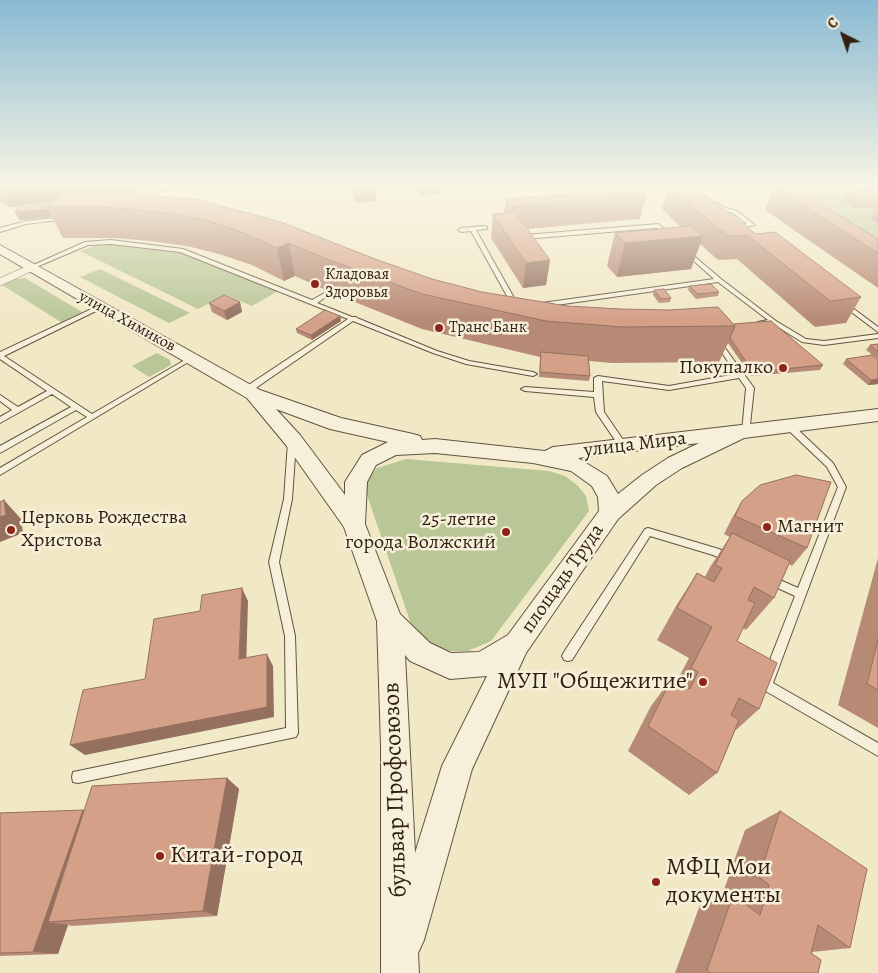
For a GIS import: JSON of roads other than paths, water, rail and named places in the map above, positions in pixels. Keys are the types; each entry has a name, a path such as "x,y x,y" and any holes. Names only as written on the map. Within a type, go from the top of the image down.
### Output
{"street":[{"name":"улица Химиков","path":"0,249 250,392 337,424 435,446"},
{"path":"0,282 32,267"},
{"name":"улица Химиков","path":"250,392 293,440 354,524"},
{"name":"улица Мира","path":"533,456 624,447 878,415"},
{"name":"улица Мира","path":"610,513 649,480 675,463 741,432"},
{"name":"площадь Труда","path":"435,446 533,456 577,465 600,481 609,497 610,513 517,644 482,666 450,666 420,652 390,621 354,524 356,482 369,460 392,448 435,446"},
{"name":"бульвар Профсоюзов","path":"390,621 396,746 400,966"},
{"name":"бульвар Профсоюзов","path":"400,966 456,766 517,644"}],"lane":[{"path":"474,230 518,312 525,308"},
{"path":"525,237 605,230"},
{"path":"663,230 671,238"},
{"path":"32,267 88,243 111,242 181,250 435,352 468,363 533,374"},
{"path":"685,250 719,280 774,322 804,341 824,343 878,336"},
{"path":"533,306 719,280"},
{"path":"314,302 330,292"},
{"path":"840,301 878,330"},
{"path":"92,417 0,356 100,307"},
{"path":"250,392 354,318"},
{"path":"755,323 774,322"},
{"path":"713,335 750,388 741,432"},
{"path":"0,472 192,358"},
{"path":"624,447 600,412 598,378 669,388 741,375"},
{"path":"525,389 598,395"},
{"path":"0,420 52,391"},
{"path":"0,397 18,410"},
{"path":"0,450 76,407"},
{"path":"789,426 830,465 842,487 766,685 878,750"},
{"path":"78,777 292,733 290,636 274,562 288,499 293,440"},
{"path":"568,656 648,532 716,552 741,565"},
{"path":"758,573 800,594"}],"place":[{"name":"Кладовая Здоровья","path":"315,284"},
{"name":"Транс Банк","path":"439,328"},
{"name":"Покупалко","path":"783,368"},
{"name":"Магнит","path":"767,527"},
{"name":"Церковь Рождества Христова","path":"11,530"},
{"name":"25-летие города Волжский","path":"506,532"},
{"name":"МУП \"Общежитие\"","path":"703,682"},
{"name":"Китай-город","path":"160,856"},
{"name":"МФЦ Мои документы","path":"656,882"}]}
